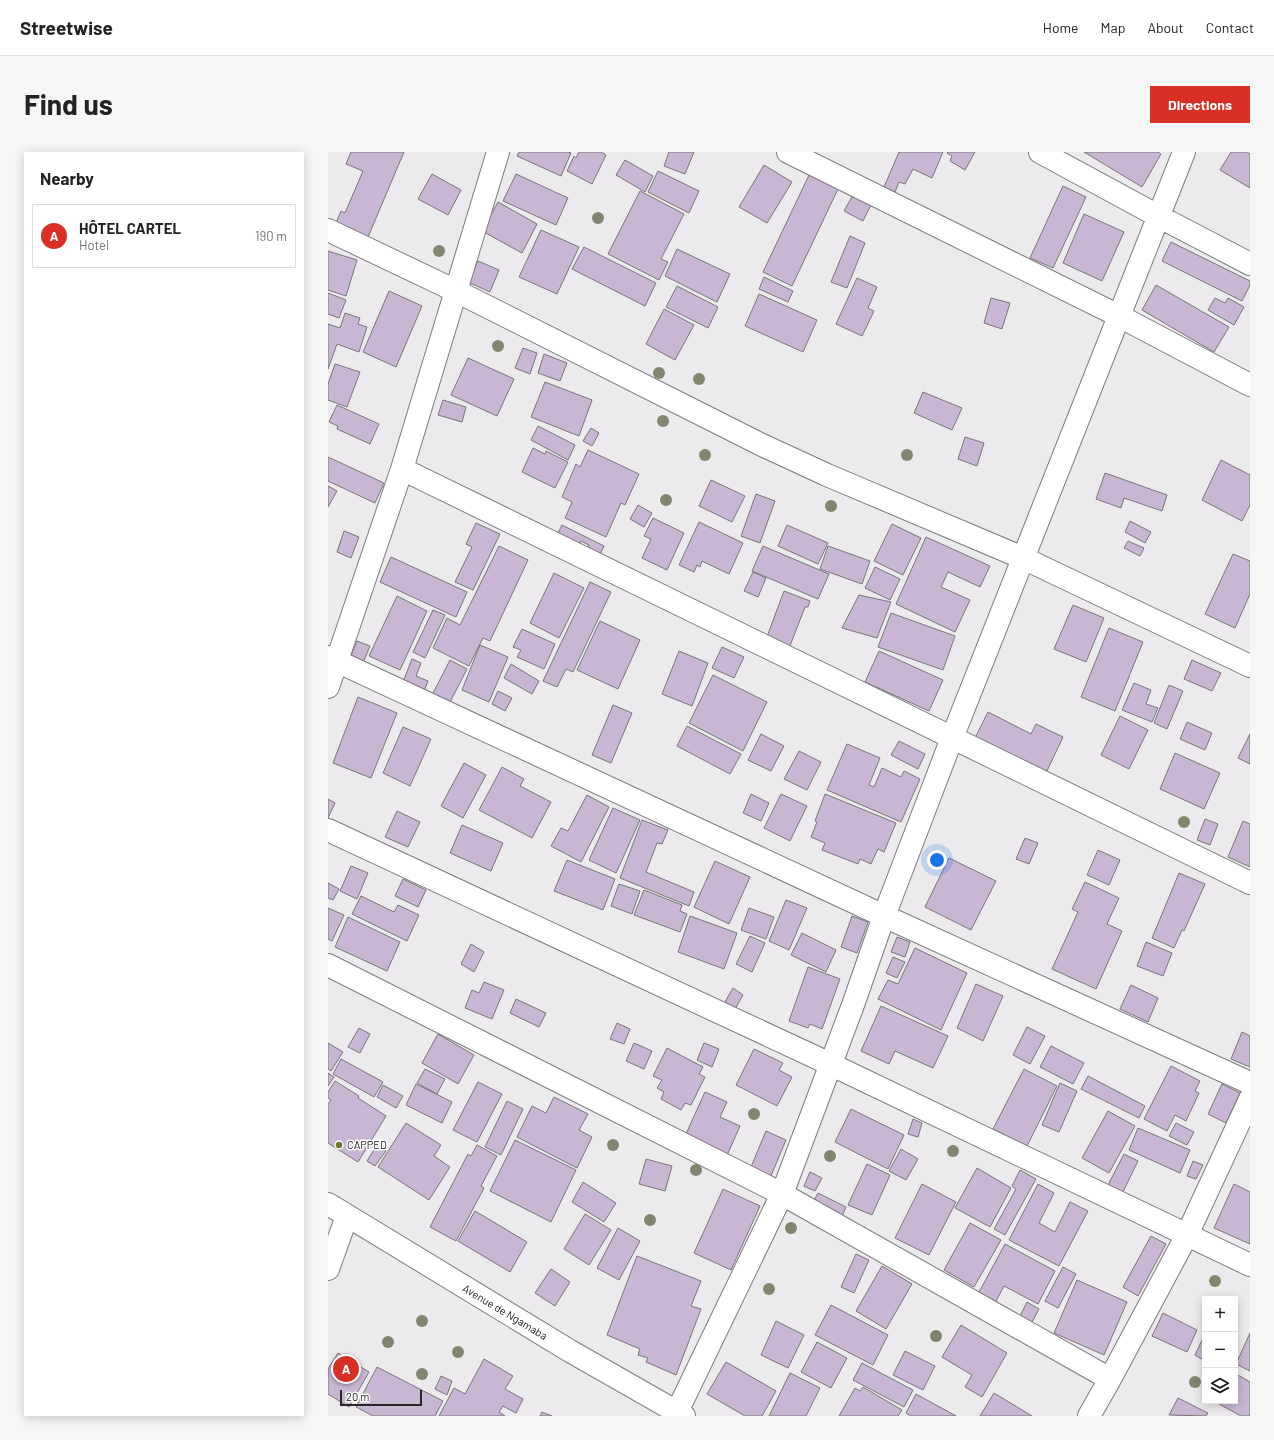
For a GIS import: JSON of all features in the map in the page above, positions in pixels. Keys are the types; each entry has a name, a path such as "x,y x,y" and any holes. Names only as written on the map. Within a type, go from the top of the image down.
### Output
{"street":[{"path":"328,687 332,659 402,469 498,152"},
{"path":"788,152 1119,316 1250,385"},
{"path":"1040,152 1250,264"},
{"path":"679,1415 782,1194 853,1005 884,916 952,738 1184,152"},
{"path":"328,230 456,291 762,445 827,475 1023,558 1250,666"},
{"path":"402,469 1250,883"},
{"path":"332,659 884,916 1250,1084"},
{"path":"328,830 830,1064 1250,1266"},
{"path":"328,965 782,1194 1110,1380"},
{"path":"1089,1416 1110,1380 1187,1235 1250,1100"},
{"name":"Avenue de Ngamaba","path":"328,1204 570,1351 679,1415"},
{"path":"328,1269 347,1216"}],"building":[{"path":"351,152 404,152 368,237 336,223 341,211 345,213 363,171 346,164"},
{"path":"519,152 571,153 561,176 517,156"},
{"path":"579,152 601,152 606,155 592,184 567,171 574,156 576,158"},
{"path":"669,152 694,152 685,174 664,166"},
{"path":"899,152 943,152 932,178 913,169 905,184 899,182 895,192 884,187"},
{"path":"975,152 965,170 950,161 952,156 947,153"},
{"path":"1084,152 1158,152 1161,154 1142,187"},
{"path":"1231,152 1247,152 1250,154 1250,188 1220,170"},
{"path":"625,160 653,176 645,192 616,175"},
{"path":"764,165 792,182 767,223 739,207"},
{"path":"658,171 699,191 689,213 648,192"},
{"path":"432,174 461,190 448,215 418,199"},
{"path":"516,174 568,198 556,225 503,201"},
{"path":"809,175 838,189 792,286 763,272"},
{"path":"1063,186 1086,197 1053,268 1030,258"},
{"path":"640,191 684,214 661,259 668,262 659,280 608,254"},
{"path":"853,195 871,205 863,221 844,211"},
{"path":"498,202 537,224 522,253 482,231"},
{"path":"1084,214 1124,232 1102,281 1063,263"},
{"path":"541,230 579,247 557,294 519,277"},
{"path":"850,236 865,243 847,288 831,282"},
{"path":"1171,242 1250,281 1250,285 1242,301 1162,261"},
{"path":"584,247 656,283 645,306 572,269"},
{"path":"677,249 730,274 717,302 665,276"},
{"path":"328,251 357,260 346,296 328,290"},
{"path":"478,261 499,270 490,292 468,282"},
{"path":"764,277 793,291 788,302 759,289"},
{"path":"857,278 877,287 868,308 874,311 862,336 836,324"},
{"path":"1156,285 1229,327 1214,352 1142,310"},
{"path":"677,286 718,307 708,328 666,307"},
{"path":"389,291 422,306 396,367 363,352"},
{"path":"328,293 346,300 339,318 328,314"},
{"path":"759,294 817,320 803,352 745,326"},
{"path":"991,298 1010,303 1002,329 984,323"},
{"path":"1215,298 1225,303 1228,298 1244,307 1234,325 1208,310"},
{"path":"664,309 694,325 675,360 646,344"},
{"path":"345,313 360,318 358,324 367,327 359,352 337,344 328,369 328,324 340,328"},
{"path":"523,348 537,353 530,374 515,368"},
{"path":"544,354 567,363 560,381 538,373"},
{"path":"468,358 514,379 497,416 451,395"},
{"path":"335,364 360,372 347,407 328,400 328,384"},
{"path":"545,382 592,400 579,436 531,417"},
{"path":"923,392 962,408 952,430 914,413"},
{"path":"443,400 466,407 462,422 438,415"},
{"path":"337,405 379,424 370,444 337,429 338,426 329,422"},
{"path":"538,426 575,445 568,460 531,440"},
{"path":"591,428 599,433 592,446 583,441"},
{"path":"965,437 984,443 977,466 958,459"},
{"path":"533,448 545,454 546,451 568,462 555,488 522,472"},
{"path":"588,450 639,474 625,505 621,503 606,537 565,518 572,502 562,497 576,464 580,467"},
{"path":"328,457 384,483 375,503 328,481"},
{"path":"1221,460 1250,475 1250,505 1242,521 1202,500"},
{"path":"1105,473 1167,495 1162,511 1124,498 1121,508 1096,499"},
{"path":"711,480 745,496 732,522 699,506"},
{"path":"328,486 337,491 328,507"},
{"path":"756,494 775,501 760,543 741,536"},
{"path":"638,505 652,513 644,527 630,519"},
{"path":"653,518 684,533 667,570 642,558 651,539 644,536"},
{"path":"1130,521 1151,532 1145,543 1125,532"},
{"path":"699,522 743,543 729,574 702,561 700,567 697,565 694,572 679,565"},
{"path":"476,523 500,534 473,590 455,582 472,547 466,544"},
{"path":"892,524 921,538 903,575 874,561"},
{"path":"562,525 604,546 598,559 585,552 589,545 581,541 577,548 556,537"},
{"path":"787,525 828,543 818,564 778,546"},
{"path":"344,531 359,537 351,558 337,552"},
{"path":"926,537 990,566 980,587 948,572 941,587 970,600 955,632 896,604"},
{"path":"1128,541 1144,548 1140,556 1124,548"},
{"path":"499,546 528,560 490,641 483,638 469,666 433,648 447,618 460,625"},
{"path":"763,546 829,574 818,599 752,571"},
{"path":"828,546 870,561 862,584 820,569"},
{"path":"1233,554 1250,561 1250,594 1235,628 1205,614"},
{"path":"391,557 467,592 456,617 380,582"},
{"path":"875,567 900,579 890,600 865,588"},
{"path":"753,572 766,578 758,597 744,591"},
{"path":"554,573 584,588 559,638 530,623"},
{"path":"590,582 611,592 573,672 566,669 557,687 543,681"},
{"path":"784,591 810,601 808,607 805,607 788,651 765,642"},
{"path":"859,595 891,602 877,638 842,628"},
{"path":"397,596 427,611 400,670 369,656"},
{"path":"1073,605 1104,618 1086,662 1054,649"},
{"path":"433,610 445,615 425,658 413,652"},
{"path":"891,613 955,636 943,670 878,647"},
{"path":"600,621 640,640 618,689 577,670"},
{"path":"1109,628 1143,642 1115,711 1081,697"},
{"path":"522,629 555,644 544,669 517,657 521,650 513,647"},
{"path":"357,641 370,646 363,663 350,658"},
{"path":"480,645 508,657 489,702 462,690"},
{"path":"722,647 744,657 734,678 712,668"},
{"path":"679,651 708,663 692,706 662,694"},
{"path":"879,651 943,680 929,711 865,682"},
{"path":"412,659 421,663 416,676 428,681 422,696 401,687"},
{"path":"450,660 467,669 448,706 431,697"},
{"path":"1192,660 1221,673 1212,691 1184,679"},
{"path":"511,664 539,681 532,694 504,678"},
{"path":"713,675 767,702 743,751 689,723"},
{"path":"1134,683 1151,690 1146,704 1158,708 1152,722 1122,710"},
{"path":"1169,685 1183,691 1167,729 1154,723"},
{"path":"498,691 512,698 505,711 492,704"},
{"path":"358,697 397,713 371,778 333,763"},
{"path":"613,705 632,713 611,763 592,755"},
{"path":"988,712 1031,734 1036,724 1063,737 1046,773 975,738"},
{"path":"1120,716 1148,730 1129,769 1101,755"},
{"path":"1187,722 1212,733 1205,750 1180,739"},
{"path":"687,726 741,754 730,774 677,746"},
{"path":"403,727 431,739 410,786 383,773"},
{"path":"761,734 784,746 771,771 748,760"},
{"path":"1250,734 1250,764 1238,758"},
{"path":"899,741 925,754 918,769 891,755"},
{"path":"847,744 880,758 869,785 874,787 882,768 901,777 904,771 920,779 901,822 827,790"},
{"path":"799,751 821,762 807,790 784,779"},
{"path":"1175,753 1220,773 1204,809 1160,789"},
{"path":"464,763 486,775 463,818 441,806"},
{"path":"502,767 524,779 520,786 551,802 532,838 479,810"},
{"path":"751,794 769,803 761,821 743,813"},
{"path":"781,794 807,806 790,841 764,828"},
{"path":"825,794 896,823 884,852 878,849 871,864 860,859 858,864 822,850 825,843 811,837"},
{"path":"587,795 609,807 581,862 551,846 561,828 568,831"},
{"path":"328,799 335,803 328,818"},
{"path":"613,808 640,820 616,873 589,860"},
{"path":"397,811 420,822 408,847 385,837"},
{"path":"1205,819 1218,824 1210,845 1197,840"},
{"path":"642,820 668,830 662,844 657,843 646,872 694,892 689,906 620,878"},
{"path":"1243,821 1250,824 1250,867 1228,857"},
{"path":"462,825 503,843 491,871 450,853"},
{"path":"1025,838 1038,843 1029,864 1016,859"},
{"path":"1098,850 1120,860 1109,885 1087,875"},
{"path":"949,858 996,881 971,930 925,907"},
{"path":"567,860 615,879 603,910 554,891"},
{"path":"715,861 750,877 729,924 694,907"},
{"path":"351,866 368,873 357,899 340,891"},
{"path":"1179,873 1205,884 1184,931 1182,930 1174,948 1152,938"},
{"path":"403,879 426,890 418,907 395,896"},
{"path":"1085,882 1119,898 1107,924 1122,931 1096,989 1052,969 1078,912 1072,909"},
{"path":"328,883 339,889 333,900 328,898"},
{"path":"619,884 640,891 632,914 611,906"},
{"path":"644,890 682,905 680,911 687,914 680,932 634,915"},
{"path":"361,896 394,912 398,905 419,915 407,941 352,914"},
{"path":"786,900 807,908 789,950 769,941"},
{"path":"328,908 344,915 332,941 328,939"},
{"path":"749,908 774,917 766,939 741,930"},
{"path":"690,916 737,933 724,969 678,952"},
{"path":"852,916 868,922 857,953 841,947"},
{"path":"348,917 400,942 387,971 335,947"},
{"path":"802,933 836,950 826,972 791,955"},
{"path":"750,936 765,943 752,972 736,964"},
{"path":"897,937 910,942 905,957 891,952"},
{"path":"1146,942 1172,953 1163,976 1137,966"},
{"path":"471,944 484,952 474,972 461,964"},
{"path":"915,948 967,973 941,1030 878,999 888,980 898,984"},
{"path":"893,957 905,962 897,978 886,973"},
{"path":"808,967 840,979 822,1029 810,1024 808,1028 789,1021"},
{"path":"484,982 504,990 492,1019 465,1008 472,990 479,993"},
{"path":"976,984 1003,996 983,1041 957,1028"},
{"path":"1131,985 1158,998 1148,1022 1120,1009"},
{"path":"733,988 743,995 735,1009 725,1002"},
{"path":"516,999 546,1013 539,1027 510,1013"},
{"path":"881,1006 948,1036 933,1068 895,1051 889,1064 861,1051"},
{"path":"617,1023 630,1029 624,1044 610,1039"},
{"path":"1027,1027 1045,1036 1030,1064 1013,1055"},
{"path":"359,1028 370,1034 360,1053 348,1047"},
{"path":"1242,1032 1250,1036 1250,1067 1231,1059"},
{"path":"438,1034 474,1055 458,1084 422,1063"},
{"path":"328,1043 343,1052 331,1071 328,1069"},
{"path":"634,1043 652,1051 644,1069 626,1061"},
{"path":"704,1043 719,1049 712,1067 697,1060"},
{"path":"1051,1046 1084,1063 1073,1084 1040,1067"},
{"path":"667,1048 703,1067 699,1074 705,1077 691,1105 685,1103 681,1110 661,1099 664,1092 657,1088 662,1080 653,1076"},
{"path":"754,1049 783,1063 779,1070 792,1077 777,1106 736,1085"},
{"path":"341,1059 383,1082 374,1097 333,1074"},
{"path":"1171,1066 1200,1081 1195,1091 1199,1093 1186,1121 1175,1115 1167,1131 1144,1119"},
{"path":"425,1069 445,1079 437,1094 417,1083"},
{"path":"1024,1069 1057,1086 1027,1146 993,1129"},
{"path":"328,1073 334,1077 328,1086"},
{"path":"1088,1076 1145,1106 1139,1118 1081,1089"},
{"path":"335,1081 359,1096 358,1098 386,1116 358,1162 328,1143 328,1104 331,1100 328,1098 328,1092"},
{"path":"478,1082 502,1094 477,1142 453,1130"},
{"path":"1060,1083 1077,1091 1059,1132 1042,1125"},
{"path":"416,1084 452,1102 442,1123 406,1105"},
{"path":"1222,1084 1240,1093 1226,1123 1208,1114"},
{"path":"383,1085 403,1096 396,1108 377,1097"},
{"path":"705,1092 727,1102 720,1117 740,1126 725,1160 708,1152 711,1146 686,1134"},
{"path":"554,1097 588,1114 579,1130 592,1137 577,1168 517,1137 532,1106 546,1113"},
{"path":"507,1101 523,1109 501,1155 485,1147"},
{"path":"851,1109 904,1135 888,1169 835,1142"},
{"path":"1108,1111 1135,1126 1109,1173 1082,1158"},
{"path":"913,1119 922,1123 918,1137 908,1134"},
{"path":"406,1123 441,1145 434,1156 450,1167 429,1200 378,1167"},
{"path":"1176,1123 1194,1132 1187,1145 1169,1136"},
{"path":"1138,1128 1190,1150 1180,1173 1129,1150"},
{"path":"766,1131 786,1140 768,1183 748,1174"},
{"path":"515,1140 576,1170 551,1222 490,1191"},
{"path":"377,1145 386,1151 375,1166 367,1161"},
{"path":"477,1145 497,1156 481,1186 484,1188 456,1241 430,1227 468,1154 471,1156"},
{"path":"901,1149 918,1159 906,1180 889,1171"},
{"path":"1124,1154 1138,1161 1122,1194 1107,1187"},
{"path":"646,1159 672,1166 665,1191 639,1184"},
{"path":"1193,1161 1203,1165 1196,1179 1187,1176"},
{"path":"867,1164 890,1175 872,1215 848,1205"},
{"path":"977,1168 1011,1188 990,1227 955,1208"},
{"path":"1020,1170 1036,1179 1005,1235 994,1229 1016,1189 1012,1186"},
{"path":"810,1172 822,1178 815,1191 804,1186"},
{"path":"583,1182 616,1203 604,1222 572,1202"},
{"path":"922,1184 956,1202 929,1255 895,1238"},
{"path":"1038,1184 1054,1193 1039,1223 1055,1232 1070,1202 1088,1211 1059,1266 1009,1240"},
{"path":"1234,1184 1250,1192 1250,1244 1214,1228"},
{"path":"723,1189 760,1206 731,1270 694,1253"},
{"path":"818,1193 846,1207 840,1221 811,1206"},
{"path":"475,1211 527,1242 510,1272 458,1241"},
{"path":"585,1214 611,1230 589,1265 564,1249"},
{"path":"970,1223 1001,1240 974,1287 944,1270"},
{"path":"618,1228 640,1241 619,1280 597,1268"},
{"path":"1151,1236 1166,1244 1138,1296 1123,1287"},
{"path":"1005,1244 1055,1271 1038,1304 1004,1286 995,1303 978,1294"},
{"path":"856,1254 869,1260 854,1293 841,1287"},
{"path":"637,1256 701,1281 691,1306 701,1309 676,1375 646,1362 648,1358 638,1355 640,1349 607,1335"},
{"path":"882,1266 912,1284 886,1329 856,1311"},
{"path":"1063,1267 1076,1274 1058,1308 1045,1301"},
{"path":"551,1269 570,1282 555,1306 535,1293"},
{"path":"1077,1280 1127,1302 1104,1355 1054,1333"},
{"path":"1027,1302 1039,1309 1032,1322 1020,1316"},
{"path":"831,1305 888,1335 873,1365 815,1335"},
{"path":"1163,1313 1197,1330 1187,1352 1152,1336"},
{"path":"776,1321 804,1335 788,1368 761,1355"},
{"path":"961,1325 1007,1353 982,1397 965,1387 972,1375 942,1357"},
{"path":"1250,1333 1250,1371 1238,1365 1238,1360"},
{"path":"1202,1340 1202,1359 1195,1355"},
{"path":"817,1342 847,1358 831,1388 801,1372"},
{"path":"905,1351 935,1366 923,1390 893,1375"},
{"path":"338,1353 369,1372 349,1407 328,1394 328,1369"},
{"path":"484,1359 513,1376 505,1389 523,1399 516,1413 503,1406 499,1412 505,1416 439,1416 454,1388 465,1394"},
{"path":"726,1362 776,1391 762,1416 745,1416 707,1394"},
{"path":"862,1363 913,1390 904,1407 853,1380"},
{"path":"377,1367 443,1401 435,1416 373,1416 356,1407"},
{"path":"790,1373 820,1388 806,1416 769,1416"},
{"path":"1238,1375 1250,1382 1250,1416 1241,1416 1219,1404 1238,1404"},
{"path":"441,1376 452,1381 447,1395 435,1389"},
{"path":"863,1387 902,1410 898,1416 839,1416 855,1388 860,1391"},
{"path":"994,1393 1032,1416 980,1416"},
{"path":"916,1394 956,1416 911,1416 906,1413"},
{"path":"1178,1398 1208,1413 1206,1416 1169,1415"},
{"path":"542,1412 552,1416 540,1416"}],"place":[{"name":"CAPPED","path":"339,1145"},
{"name":"HÔTEL CARTEL","path":"346,1369"}]}
